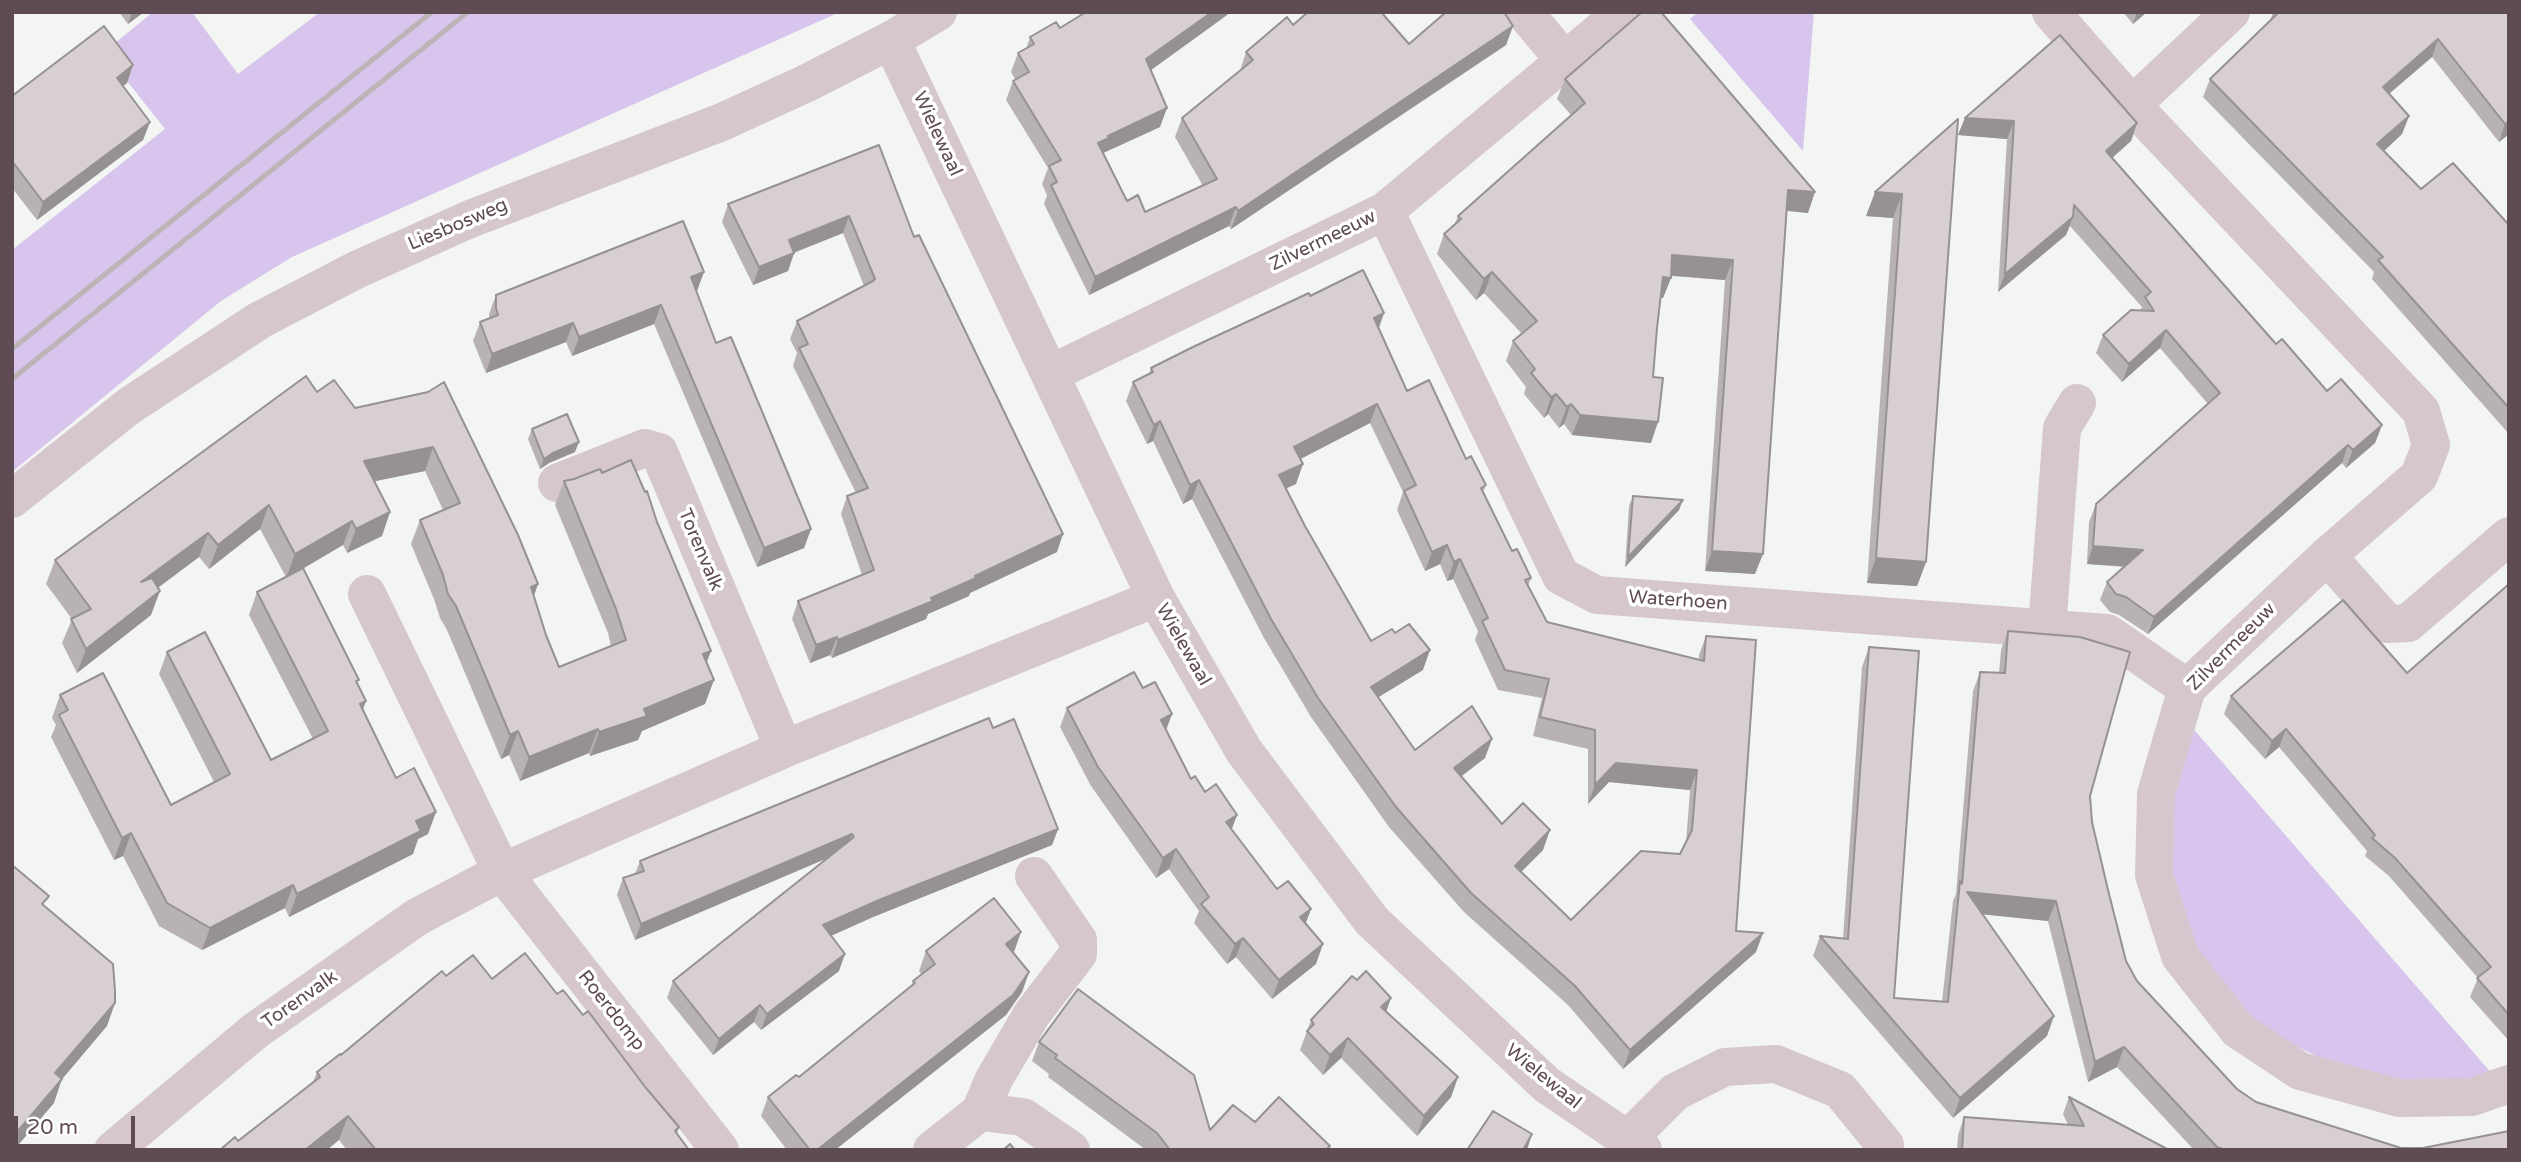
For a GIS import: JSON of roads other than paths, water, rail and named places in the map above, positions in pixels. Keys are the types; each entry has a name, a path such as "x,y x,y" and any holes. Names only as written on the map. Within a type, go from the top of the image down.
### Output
{"street":[{"name":"Liesbosweg","path":"12,499 129,406 260,320 356,270 470,219 722,122 807,83 891,40 938,12"},
{"path":"1524,12 1566,62"},
{"name":"Zilvermeeuw","path":"1050,374 1385,211 1623,12"},
{"name":"Zilvermeeuw","path":"2051,12 2133,104 2421,411 2431,445 2419,476 2327,556 2187,688 2156,794 2154,875 2180,956 2238,1030 2300,1071 2399,1098 2472,1097 2509,1084"},
{"path":"2133,104 2231,12"},
{"name":"Wielewaal","path":"891,40 1156,598 1244,751 1372,921 1546,1084 1635,1145 1675,1092 1725,1067 1776,1065 1840,1090 1885,1145 1885,1150"},
{"name":"Waterhoen","path":"1385,211 1561,576 1597,595 2107,634 2187,688"},
{"path":"2047,629 2062,428 2077,403"},
{"name":"Torenvalk","path":"557,484 645,448 659,452 784,749"},
{"path":"2327,556 2388,624 2408,623 2509,536"},
{"path":"367,594 502,872"},
{"name":"Torenvalk","path":"113,1150 255,1031 417,917 502,872 784,749 1156,598"},
{"name":"Roerdomp","path":"502,872 720,1150"},
{"path":"932,1150 980,1112 994,1079 1032,1014 1078,954 1078,940 1034,877"},
{"path":"980,1112 1023,1117 1071,1150"}],"railway":[{"path":"12,349 432,12"},
{"path":"12,379 468,12"}]}
